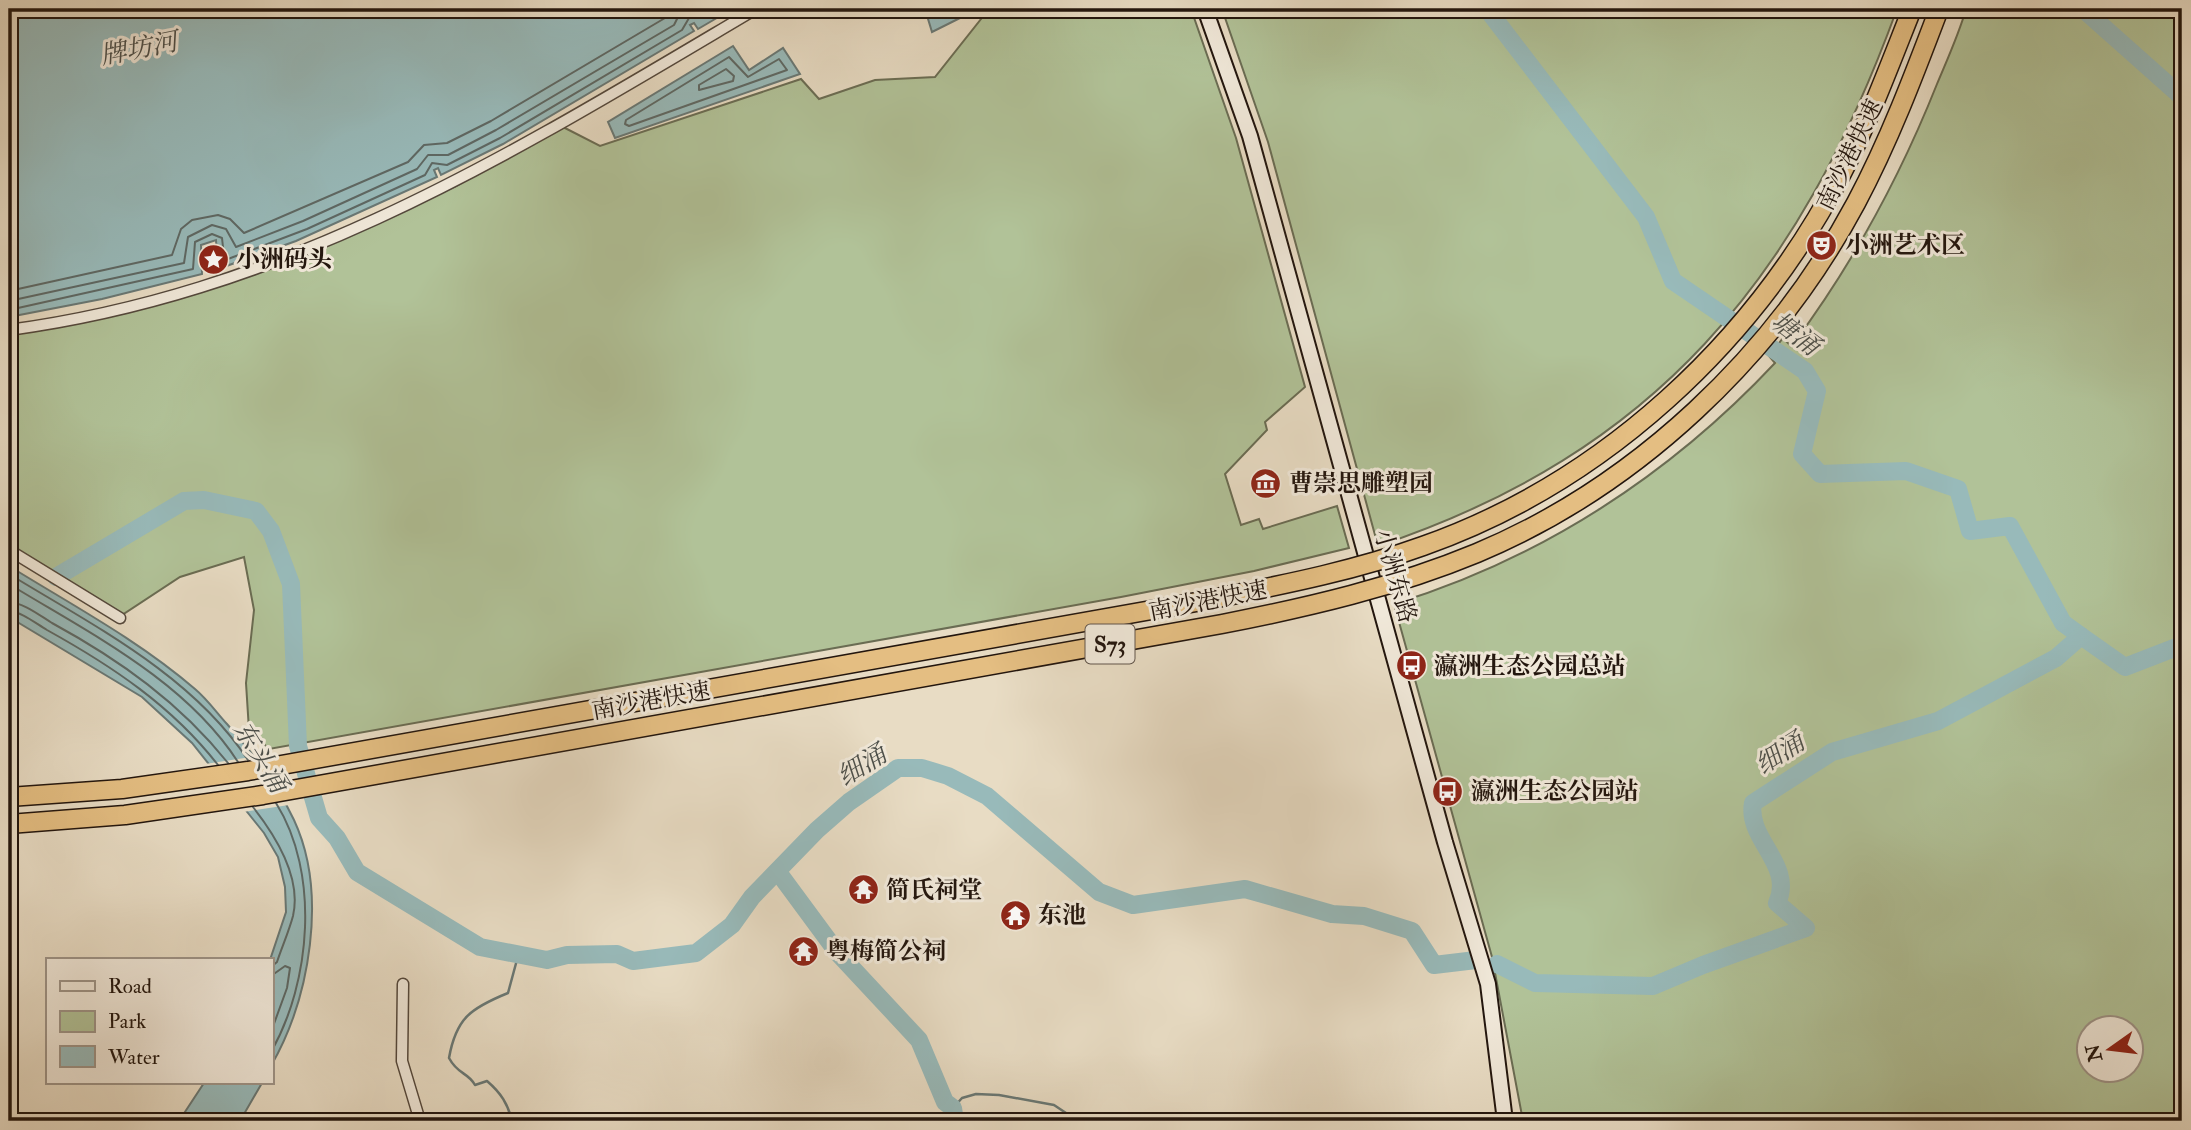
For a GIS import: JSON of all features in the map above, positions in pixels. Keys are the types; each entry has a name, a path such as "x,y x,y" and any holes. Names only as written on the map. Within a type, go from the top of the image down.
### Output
{"highway":[{"name":"南沙港快速","path":"9,797 122,789 248,771 1202,601 1335,573 1424,546 1462,530 1560,479 1618,440 1679,389 1736,330 1786,267 1837,183 1860,136 1912,9"},
{"name":"南沙港快速","path":"9,824 125,815 263,795 1222,624 1361,593 1478,552 1550,516 1627,466 1682,422 1759,344 1819,264 1854,206 1903,101 1939,9"}],"main road":[{"name":"小洲东路","path":"1205,9 1250,135 1445,842 1485,971 1494,1018 1505,1121"}],"street":[{"path":"9,330 74,318 195,289 307,250 509,155 756,9"},
{"path":"9,550 120,618"},
{"path":"403,984 402,1061 420,1121"}],"green space":[{"path":"989,9 1191,9 1236,138 1305,387 1265,422 1267,430 1225,474 1241,525 1259,519 1263,529 1337,506 1349,548 1254,571 1121,597 269,749 249,730 246,683 254,610 244,557 180,577 122,615 9,546 9,333 216,287 274,267 456,186 563,127 600,146 801,79 819,99 875,80 935,77"},
{"path":"1222,9 1897,9 1858,105 1814,193 1763,273 1705,344 1639,406 1563,461 1476,507 1378,546 1268,142"},
{"path":"1966,9 2182,9 2182,1121 1523,1121 1492,957 1394,604 1501,563 1551,538 1647,477 1735,404 1775,363 1769,356 1783,338 1791,346 1794,343 1856,250 1923,119"}],"water":[{"name":"牌坊河","path":"9,9 732,9 698,29 694,23 690,25 694,31 503,144 441,175 438,168 434,170 437,177 296,241 218,269 216,240 201,245 202,274 102,299 9,317"},
{"path":"925,9 978,9 932,32"},
{"path":"733,46 749,70 783,48 800,74 615,138 608,122"},
{"path":"9,566 128,639 195,689 255,758 288,807 304,849 312,912 310,945 296,1009 273,1062 273,958 271,958 286,912 285,887 278,857 264,833 192,743 142,697 9,617"},
{"path":"203,1084 261,1084 240,1121 179,1121"}],"pier":[{"path":"258,756 289,805 243,812 205,764"}],"waterway":[{"name":"塘涌","path":"1487,9 1646,217 1673,281 1805,371 1817,391 1802,454 1820,474 1906,471 1958,489 1970,531 2010,526 2063,623 2081,636"},
{"path":"2083,9 2182,97"},
{"name":"细涌","path":"56,577 184,501 204,500 256,511 271,531 291,584 298,746 319,818 337,838 357,872 480,947 547,960 567,955 617,954 633,961 696,953 732,925 752,897 817,830 849,802 898,768 922,768 948,776 987,796 1099,892 1133,905 1245,889 1332,914 1364,916 1412,931 1434,965 1476,960"},
{"name":"细涌","path":"1497,964 1535,983 1653,986 1806,928 1777,903 1781,889 1780,876 1756,828 1753,803 1832,752 1938,721 2056,658 2081,636 2125,667 2182,645"},
{"path":"778,872 837,952 919,1040 945,1102 953,1108 955,1121"},
{"path":"512,1121 503,1099 492,1085 487,1081 475,1085 449,1058 456,1033 467,1016 484,1004 508,993 518,956"},
{"path":"953,1108 962,1098 976,1094 999,1095 1054,1105 1078,1121"}],"place":[{"name":"小洲艺术区","path":"1822,245"},
{"name":"小洲码头","path":"213,259"},
{"name":"曹崇思雕塑园","path":"1266,483"},
{"name":"瀛洲生态公园总站","path":"1411,666"},
{"name":"瀛洲生态公园站","path":"1448,791"},
{"name":"简氏祠堂","path":"863,890"},
{"name":"东池","path":"1015,915"},
{"name":"粤梅简公祠","path":"803,951"}],"water label":[{"name":"东头涌","path":"260,757"}]}
